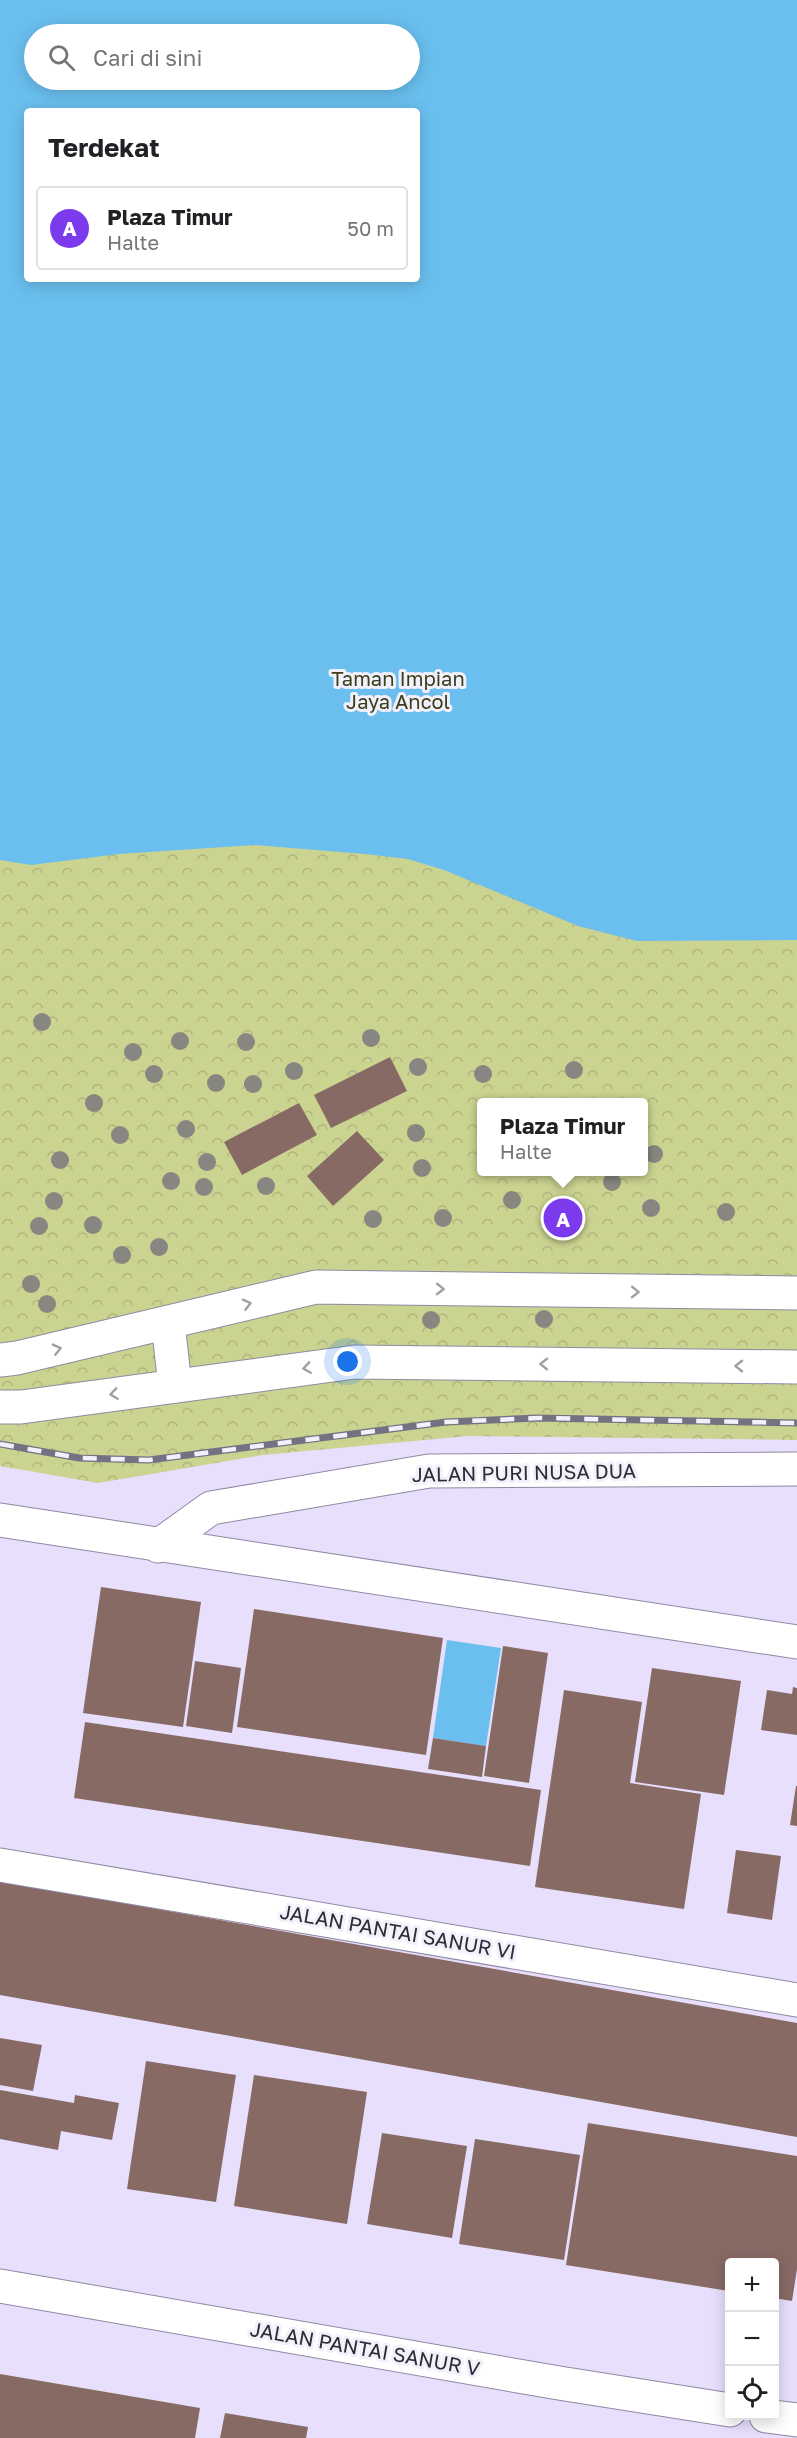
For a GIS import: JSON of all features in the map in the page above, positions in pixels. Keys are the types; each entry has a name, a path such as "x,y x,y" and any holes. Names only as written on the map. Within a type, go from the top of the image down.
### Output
{"street":[{"path":"0,1360 316,1287 797,1293"},
{"path":"168,1323 175,1386"},
{"path":"0,1407 21,1407 355,1362 797,1366"},
{"name":"JALAN PURI NUSA DUA","path":"158,1546 211,1508 429,1471 797,1469"},
{"path":"0,1520 797,1642"},
{"name":"JALAN PANTAI SANUR VI","path":"0,1865 797,2000"},
{"name":"JALAN PANTAI SANUR V","path":"0,2286 559,2383 725,2409"},
{"path":"779,2417 797,2420"}],"green space":[{"name":"Taman Impian Jaya Ancol","path":"0,0 797,0 797,1440 468,1436 263,1455 98,1483 0,1466"}],"water":[{"path":"0,0 797,0 797,940 637,941 578,926 444,870 408,859 365,854 255,845 119,854 31,865 0,860"},
{"path":"447,1640 501,1648 486,1746 433,1738"}],"building":[{"path":"390,1057 407,1091 331,1128 314,1095"},
{"path":"299,1103 317,1135 242,1175 224,1142"},
{"path":"357,1131 384,1160 333,1206 307,1176"},
{"path":"101,1587 201,1602 183,1727 83,1713"},
{"path":"254,1609 443,1638 426,1755 237,1727"},
{"path":"503,1646 548,1653 529,1783 484,1776"},
{"path":"195,1661 241,1668 232,1733 186,1726"},
{"path":"652,1668 741,1681 724,1795 635,1782"},
{"path":"793,1687 797,1688 797,1735 761,1730 767,1690 792,1694"},
{"path":"564,1690 642,1702 630,1783 701,1794 684,1909 535,1887"},
{"path":"85,1722 541,1790 530,1866 74,1798"},
{"path":"433,1738 486,1746 482,1777 428,1769"},
{"path":"797,1786 797,1826 790,1825"},
{"path":"736,1850 781,1856 772,1920 727,1913"},
{"path":"0,1881 797,2023 797,2137 0,1995"},
{"path":"0,2038 42,2045 33,2091 0,2085"},
{"path":"146,2061 236,2075 216,2202 127,2189"},
{"path":"254,2075 367,2092 347,2224 234,2206"},
{"path":"0,2090 74,2103 75,2095 119,2103 112,2140 61,2131 58,2150 0,2139"},
{"path":"588,2123 797,2156 797,2269 792,2301 779,2299 779,2258 725,2258 725,2290 566,2265"},
{"path":"382,2133 467,2146 452,2238 367,2224"},
{"path":"475,2139 580,2155 564,2260 459,2244"},
{"path":"0,2374 200,2408 195,2438 0,2438"},
{"path":"225,2413 308,2427 306,2438 220,2438"}],"railway":[{"path":"0,1444 79,1458 149,1460 446,1422 538,1418 797,1423"}],"place":[{"name":"Plaza Timur","path":"563,1218"}]}
